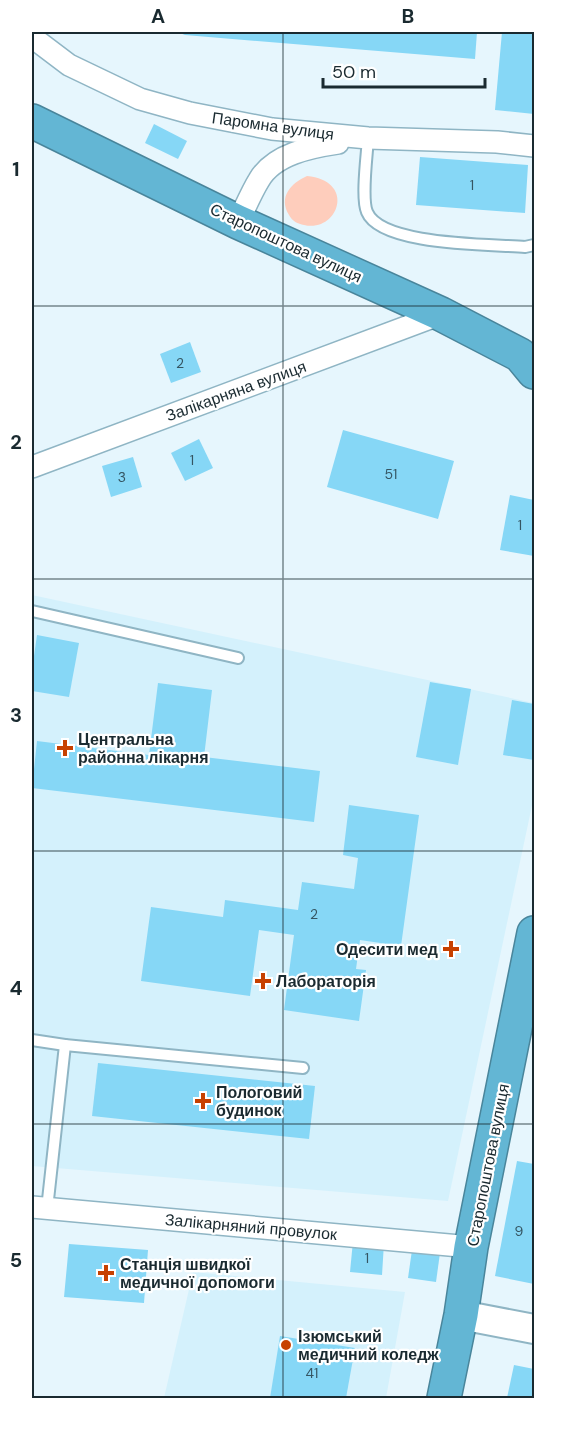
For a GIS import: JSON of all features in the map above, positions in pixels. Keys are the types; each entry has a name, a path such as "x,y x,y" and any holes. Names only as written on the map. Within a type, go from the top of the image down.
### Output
{"highway":[{"name":"Старопоштова вулиця","path":"32,121 238,222 441,314 520,355 534,372"},
{"name":"Старопоштова вулиця","path":"444,1398 461,1315 471,1246 534,933"}],"street":[{"name":"Паромна вулиця","path":"32,37 69,64 140,99 190,114 272,129 368,138 534,146"},
{"path":"238,222 260,178 268,168 307,148 368,138"},
{"name":"Залікарняна вулиця","path":"32,467 441,314"},
{"name":"Залікарняний провулок","path":"39,1208 471,1246"},
{"path":"461,1315 534,1329"}],"lane":[{"path":"368,138 364,202 367,213 378,225 414,238 525,247 534,245"},
{"path":"32,611 238,658"},
{"path":"32,1040 303,1068"},
{"path":"39,1208 65,1044"}],"shaded area":[{"path":"307,176 323,180 332,187 337,196 337,205 333,214 326,221 316,225 295,222 286,208 288,191"},
{"name":"Лабораторія","path":"32,595 534,703 534,796 448,1201 32,1166"},
{"name":"Ізюмський медичний коледж","path":"193,1272 405,1292 386,1398 164,1398"}],"building":[{"path":"177,32 477,32 475,59 185,35"},
{"path":"502,32 534,32 534,114 495,110"},
{"path":"154,124 187,141 178,159 145,143"},
{"path":"420,157 528,165 525,213 416,205"},
{"path":"190,342 201,372 171,383 160,354"},
{"path":"343,430 454,461 438,519 327,487"},
{"path":"199,439 213,468 185,481 171,453"},
{"path":"133,457 142,487 111,497 102,466"},
{"path":"510,495 534,500 534,556 500,550"},
{"path":"37,635 79,643 69,697 32,691 32,670"},
{"path":"430,682 471,689 458,765 416,757"},
{"name":"Центральна районна лікарня","path":"158,683 212,690 204,757 320,771 314,822 32,788 37,741 149,755"},
{"path":"512,700 534,704 534,760 503,755"},
{"path":"349,805 419,815 401,946 360,940 356,969 366,970 359,1021 284,1010 294,935 259,930 250,996 141,981 151,907 223,917 225,900 298,910 302,882 354,889 358,858 343,855"},
{"name":"Пологовий будинок","path":"98,1063 315,1086 309,1139 92,1116"},
{"path":"517,1161 534,1164 534,1284 495,1276"},
{"path":"353,1241 384,1243 382,1275 350,1272"},
{"name":"Станція швидкої медичної допомоги","path":"69,1244 148,1250 144,1303 64,1297"},
{"path":"412,1250 440,1253 436,1282 408,1278"},
{"name":"Ізюмський медичний коледж","path":"280,1336 355,1348 346,1398 270,1398"},
{"path":"514,1365 534,1369 534,1398 507,1398"}],"place":[{"name":"Центральна районна лікарня","path":"65,748"},
{"name":"Одесити мед","path":"451,949"},
{"name":"Лабораторія","path":"263,981"},
{"name":"Пологовий будинок","path":"203,1101"},
{"name":"Станція швидкої медичної допомоги","path":"106,1273"},
{"name":"Ізюмський медичний коледж","path":"286,1345"}]}
